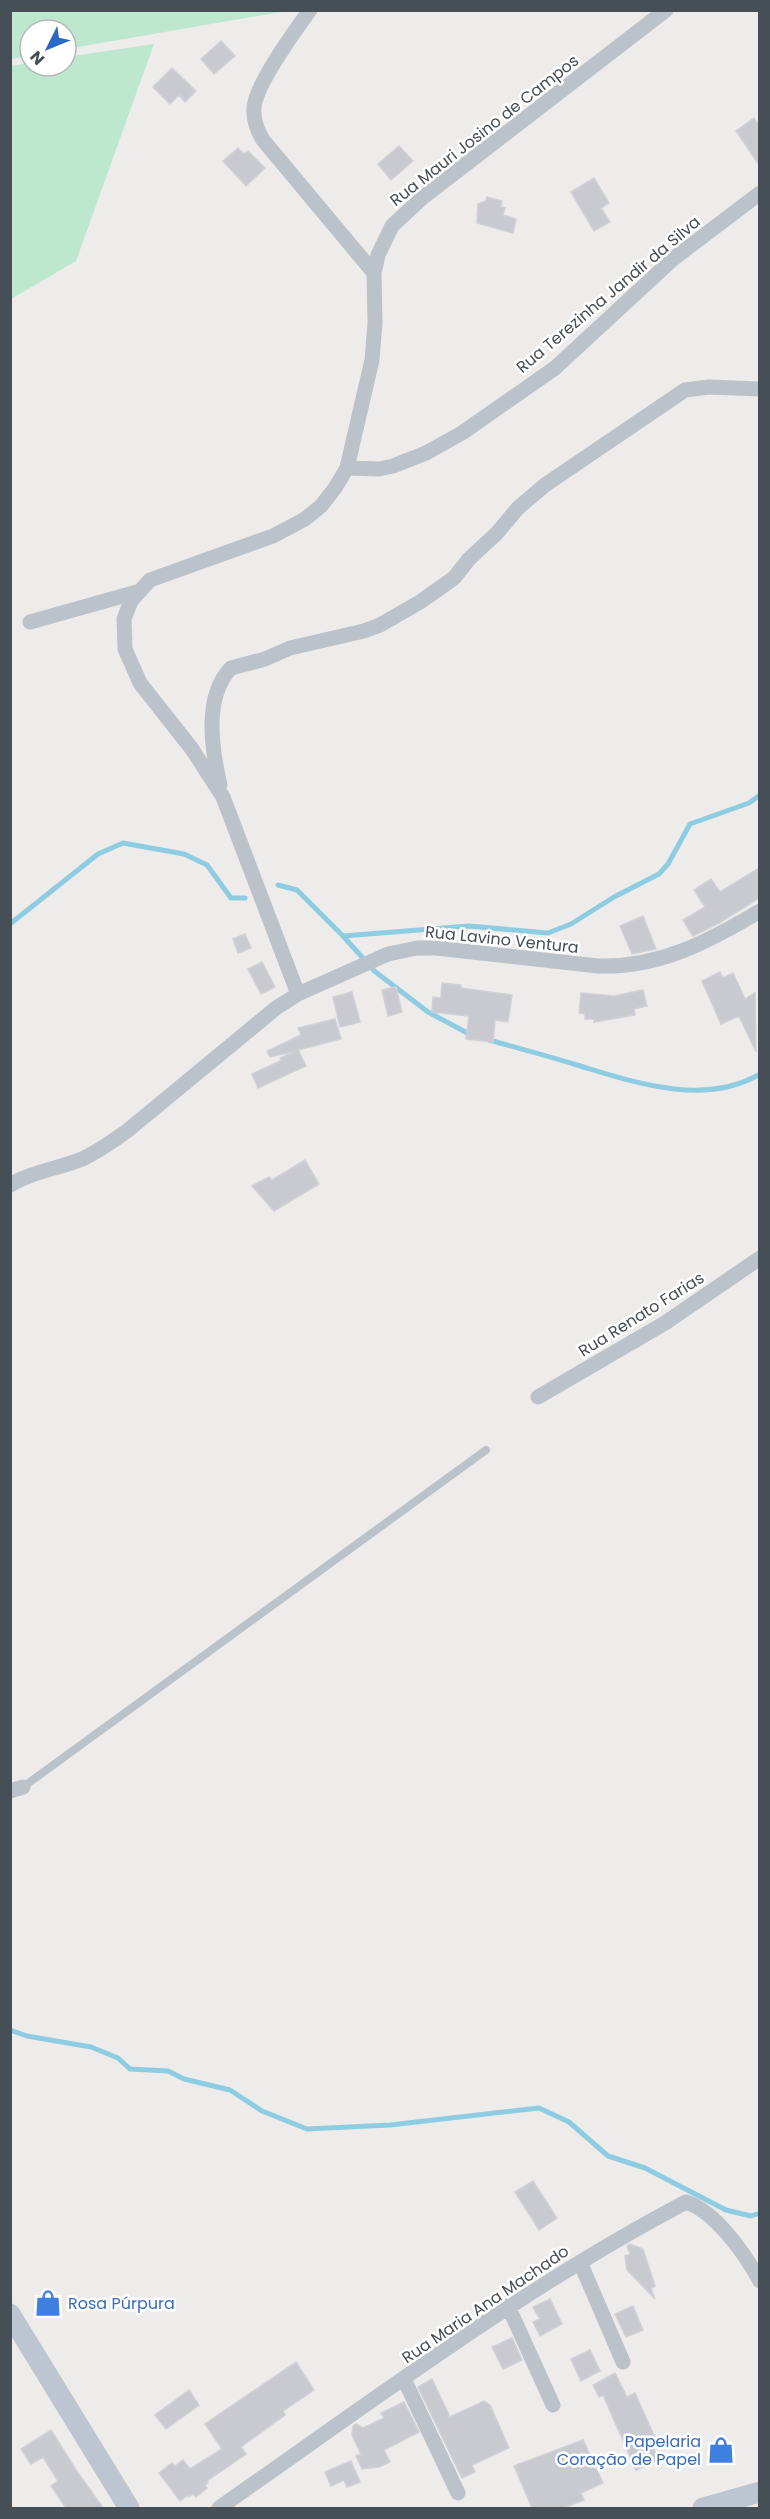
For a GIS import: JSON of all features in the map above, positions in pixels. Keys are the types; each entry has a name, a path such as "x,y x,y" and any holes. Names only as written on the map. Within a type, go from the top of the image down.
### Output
{"main road":[{"path":"10,2314 129,2508"},
{"path":"703,2508 759,2492"}],"street":[{"path":"310,10 257,94 254,107 255,121 263,140 374,273"},
{"name":"Rua Mauri Josino de Campos","path":"298,994 223,797 192,749 150,699 128,658 124,640 124,619 137,592 150,580 161,574 273,536 305,519 321,506 347,468 373,351 374,273 385,238 392,226 412,206 666,10"},
{"name":"Rua Terezinha Jandir da Silva","path":"347,468 379,469 393,466 426,453 462,433 555,368 673,259 759,193"},
{"path":"223,797 212,751 212,733 219,687 231,668 265,659 290,648 364,631 380,625 420,602 454,578 518,508 544,485 685,390 709,387 759,389"},
{"path":"30,622 137,592"},
{"name":"Rua Lavino Ventura","path":"10,1185 44,1169 81,1159 104,1147 127,1131 239,1037 298,994 388,954 417,948 436,948 598,966 639,964 665,958 704,944 759,911"},
{"name":"Rua Renato Farias","path":"538,1397 665,1323 759,1258"},
{"name":"Rua Maria Ana Machado","path":"219,2508 508,2306 686,2202 700,2208 719,2226 759,2281"},
{"path":"580,2262 623,2362"},
{"path":"508,2306 554,2405"},
{"path":"404,2379 458,2493"}],"lane":[{"path":"17,1789 486,1450"}],"green space":[{"path":"11,10 287,10 78,47 78,18 18,18 18,58 11,59"},
{"path":"154,44 76,261 11,299 11,66 18,65 18,78 78,78 78,55"}],"building":[{"path":"221,41 235,56 214,74 201,59"},
{"path":"172,68 196,91 185,102 179,95 170,104 153,87"},
{"path":"754,118 759,126 759,165 736,131"},
{"path":"399,146 413,161 391,180 378,164"},
{"path":"238,148 244,154 248,151 265,168 246,186 223,161"},
{"path":"594,178 609,203 601,208 610,222 594,231 571,192"},
{"path":"487,197 502,201 501,207 505,208 503,215 516,219 513,233 477,223 478,204 486,201"},
{"path":"759,868 759,898 693,936 683,920 705,907 694,890 711,879 720,892"},
{"path":"643,916 656,949 632,954 620,926"},
{"path":"245,934 251,948 238,953 233,939"},
{"path":"262,962 275,987 261,994 248,969"},
{"path":"720,972 723,978 733,973 745,999 755,993 756,1052 739,1016 721,1024 702,981"},
{"path":"442,983 512,995 508,1022 495,1020 493,1042 466,1039 469,1016 432,1012 433,997 441,998"},
{"path":"396,987 402,1012 388,1016 382,990"},
{"path":"643,990 647,1006 634,1009 635,1015 594,1022 594,1019 585,1019 585,1014 579,1013 581,993 614,996"},
{"path":"352,992 360,1022 340,1027 333,997"},
{"path":"335,1019 341,1039 298,1050 306,1066 258,1088 252,1074 296,1051 270,1057 267,1051 301,1035 298,1028"},
{"path":"305,1160 319,1184 274,1211 252,1186 269,1177 272,1180"},
{"path":"533,2181 557,2218 539,2230 515,2192"},
{"path":"630,2244 643,2249 655,2286 651,2288 655,2299 627,2270 625,2256 630,2254 627,2246"},
{"path":"550,2299 562,2324 540,2336 533,2322 540,2319 533,2307"},
{"path":"633,2306 643,2330 626,2337 615,2314"},
{"path":"512,2338 522,2360 503,2369 492,2347"},
{"path":"590,2350 600,2371 581,2381 571,2359"},
{"path":"296,2362 314,2390 283,2411 285,2415 241,2447 246,2454 207,2481 205,2485 207,2488 196,2497 193,2494 189,2497 188,2495 180,2501 159,2473 172,2463 175,2466 183,2460 190,2469 222,2449 205,2424"},
{"path":"615,2373 627,2397 635,2393 656,2440 651,2443 659,2460 636,2470 603,2395 599,2397 593,2385"},
{"path":"432,2379 450,2417 484,2401 490,2405 509,2448 472,2465 475,2472 462,2478 418,2387"},
{"path":"189,2390 199,2405 166,2429 155,2415"},
{"path":"404,2402 419,2432 384,2450 390,2462 379,2467 362,2469 356,2456 361,2454 352,2435 353,2426 356,2424 363,2428 384,2418 381,2413"},
{"path":"51,2430 103,2508 66,2508 51,2486 58,2481 43,2457 31,2464 21,2449"},
{"path":"583,2440 603,2483 581,2493 584,2500 563,2508 532,2508 514,2466"},
{"path":"351,2461 360,2482 347,2487 344,2480 331,2486 325,2472"}],"waterway":[{"path":"278,885 297,890 343,936 469,926 548,933 571,924 614,897 659,874 668,864 690,824 749,803 760,795"},
{"path":"10,924 98,854 123,843 184,854 207,865 231,898 245,898"},
{"path":"343,936 362,957"},
{"path":"373,970 428,1012 471,1035"},
{"path":"489,1040 621,1078 668,1088 716,1089 738,1084 760,1074"},
{"path":"10,2030 27,2036 91,2047 118,2058 130,2069 168,2071 184,2079 230,2090 262,2111 307,2129 390,2125 539,2108 569,2122 608,2156 645,2168 726,2210 751,2216 760,2213"}],"place":[{"name":"Rosa Púrpura","path":"48,2303"},
{"name":"Papelaria Coração de Papel","path":"721,2450"}]}
